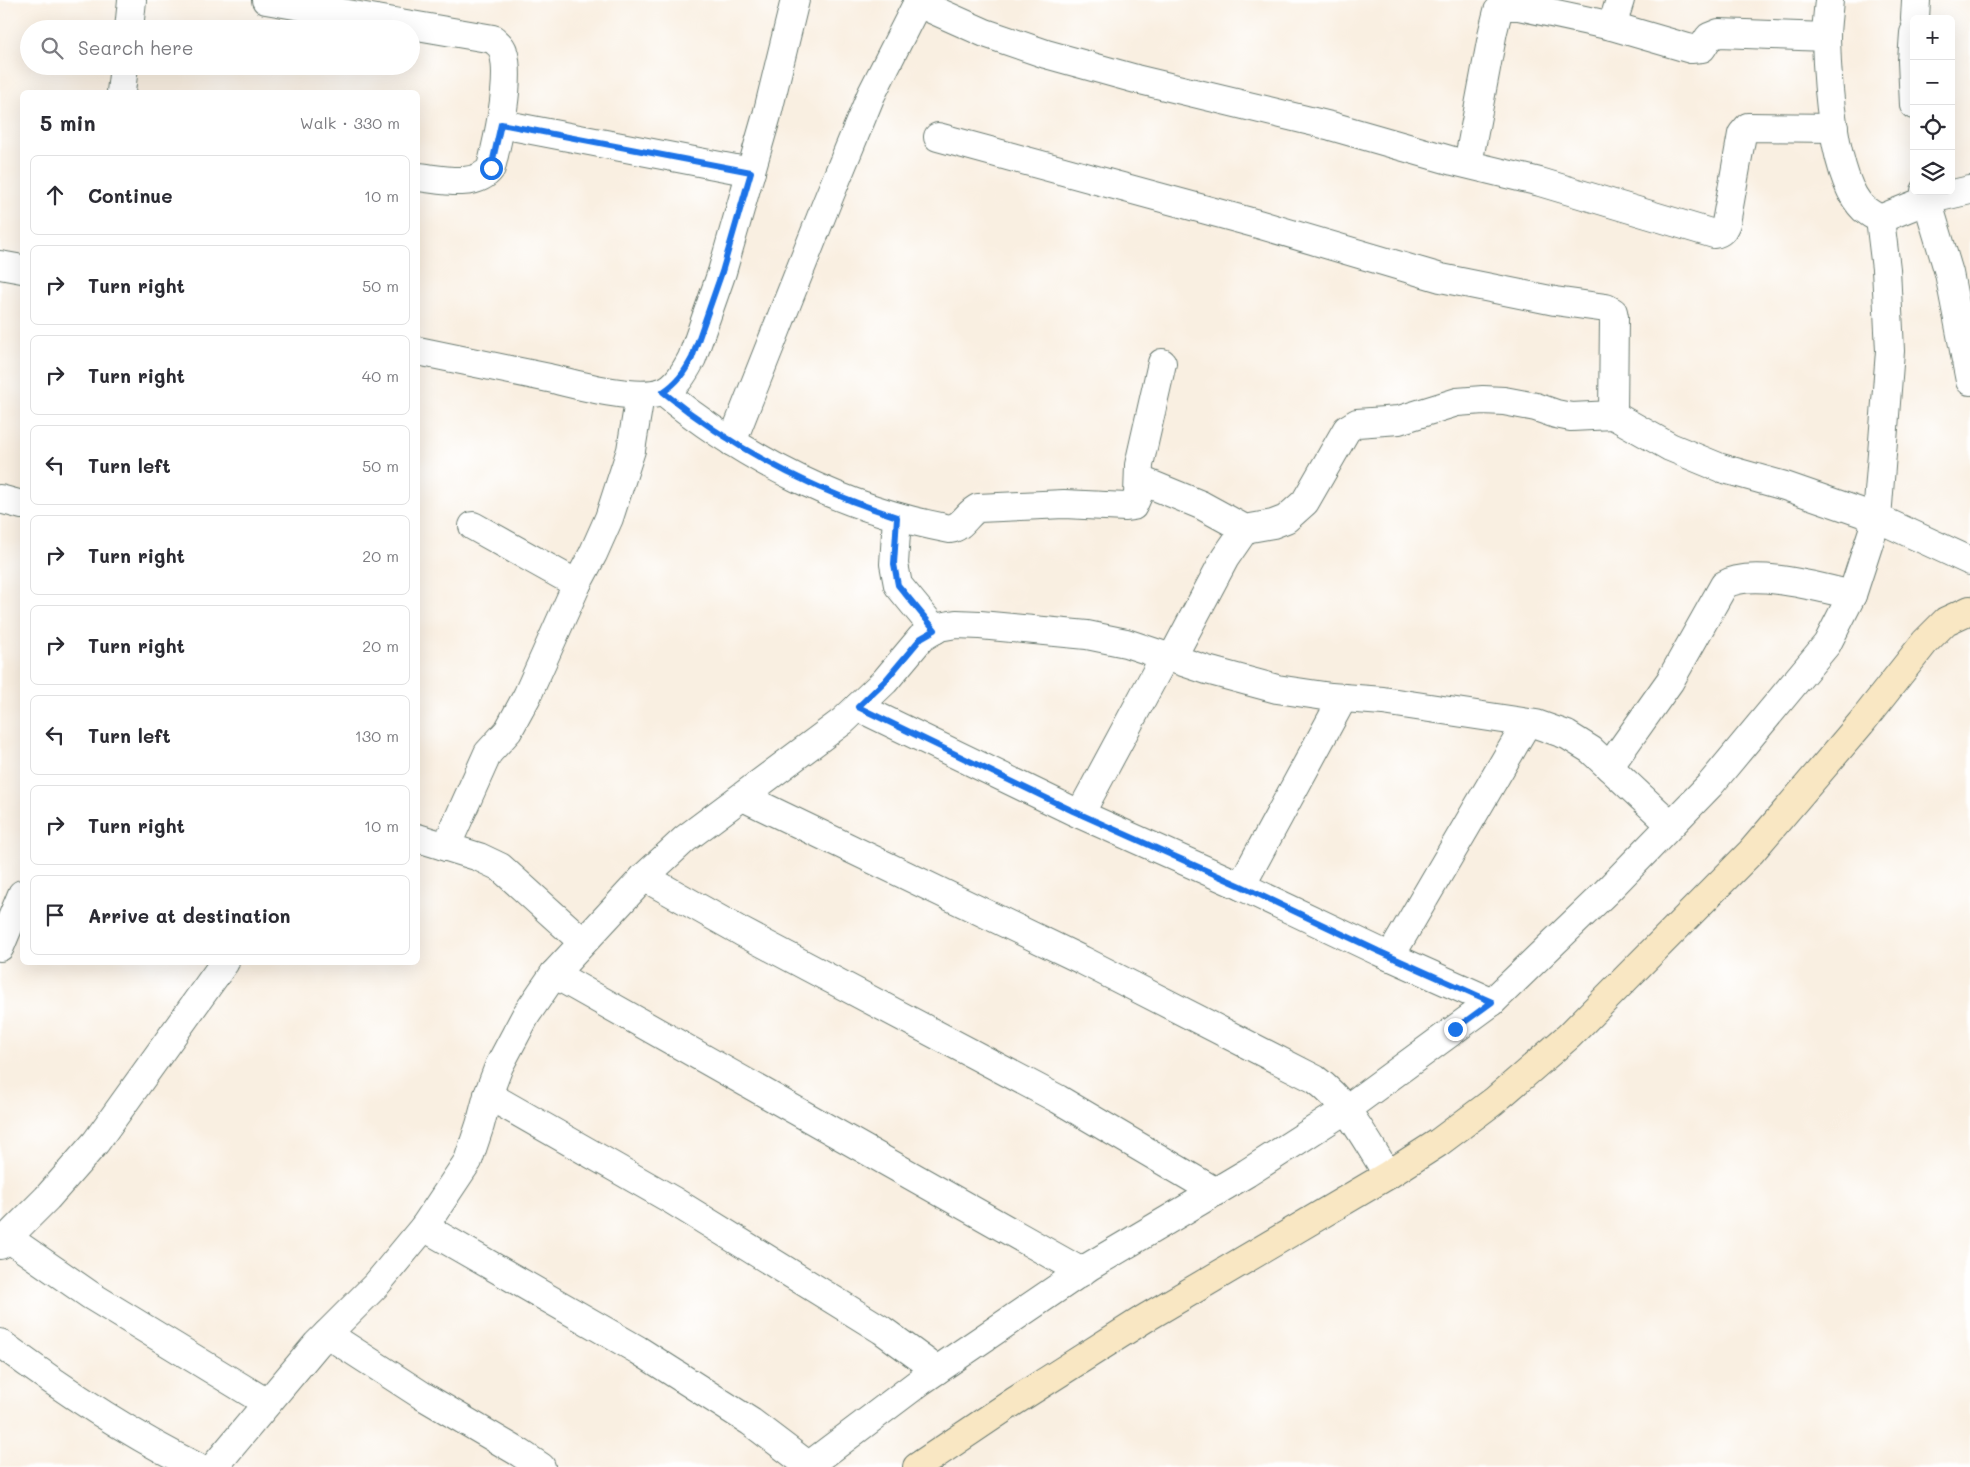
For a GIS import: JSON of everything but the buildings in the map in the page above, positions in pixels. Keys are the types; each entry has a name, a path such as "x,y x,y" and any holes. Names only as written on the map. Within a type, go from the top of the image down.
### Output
{"street":[{"path":"130,20 132,0"},
{"path":"266,0 382,20"},
{"path":"651,393 675,384 692,358 722,272 751,172 795,0"},
{"path":"1829,0 1826,37 1834,128 1840,162 1847,182 1863,208 1880,219"},
{"path":"1915,15 1916,0"},
{"path":"732,442 826,202 871,95 918,1 985,33 1046,54 1136,79 1331,126 1540,182 1714,234 1723,230 1726,223 1742,134 1748,127 1834,128"},
{"path":"1468,164 1493,32 1500,8 1509,5 1616,13 1685,48 1702,48 1709,37 1719,33 1826,37"},
{"path":"420,26 493,39 503,49 506,69 501,124 491,168 488,173 479,178 464,181 420,177"},
{"path":"121,90 123,75"},
{"path":"501,124 751,172"},
{"path":"938,137 1258,224 1441,278 1555,301 1606,308 1613,312 1614,317 1614,415"},
{"path":"1880,219 1926,196 1970,190"},
{"path":"1926,196 1949,273 1970,381"},
{"path":"424,1227 638,1350 751,1422 808,1466 937,1370 1082,1272 1248,1173 1345,1110 1492,1002 1605,893 1710,785 1827,644 1852,595 1877,518 1890,350 1887,286 1880,219"},
{"path":"0,265 20,269"},
{"path":"420,351 595,388 651,393 773,466 812,486 897,517 950,529 958,527 978,508 1064,504 1133,506 1138,495 1140,480 1138,473 1143,442 1162,363"},
{"path":"446,847 488,753 508,731 528,696 577,584 593,554 620,486 651,393"},
{"path":"1140,480 1201,505 1245,529 1273,524 1286,519 1306,502 1347,428 1357,423 1399,420 1442,406 1483,400 1504,401 1536,406 1556,414 1571,417 1614,415 1670,447 1721,468 1786,486 1877,518 1970,561"},
{"path":"0,499 20,504"},
{"path":"897,517 894,564 898,585 935,630"},
{"path":"473,526 577,584"},
{"path":"1080,814 1168,657 1245,529"},
{"path":"1609,767 1652,709 1670,681 1724,585 1733,580 1759,579 1798,583 1852,595"},
{"path":"917,1467 1015,1401 1144,1319 1438,1143 1494,1101 1569,1036 1751,852 1861,723 1925,642 1946,622 1970,610"},
{"path":"214,1467 327,1334 376,1285 424,1227 468,1161 499,1066 526,1015 554,974 644,877 685,839 743,797 858,707 885,681 921,638 940,627 956,624 1087,635 1126,643 1207,670 1277,689 1343,698 1383,701 1527,723 1567,735 1592,750 1670,824"},
{"path":"1241,886 1343,698"},
{"path":"858,707 1080,814 1492,1002"},
{"path":"1390,957 1527,723"},
{"path":"743,797 1082,960 1315,1079 1331,1092 1345,1110 1388,1174"},
{"path":"420,839 479,857 500,867 583,942"},
{"path":"644,877 742,932 1058,1099 1216,1192"},
{"path":"0,947 20,899"},
{"path":"223,965 96,1142 47,1198 4,1241 267,1403"},
{"path":"554,974 1082,1272"},
{"path":"488,1095 672,1200 882,1330 937,1370"},
{"path":"327,1334 423,1396 520,1452 541,1467"},
{"path":"0,1344 122,1427 197,1467"}],"route":[{"path":"491,168 501,124 751,172 722,272 692,358 675,384 663,392 697,420 773,466 812,486 897,517 894,564 898,585 935,630 921,638 885,681 858,707 1073,811 1492,1002 1455,1029"}]}
